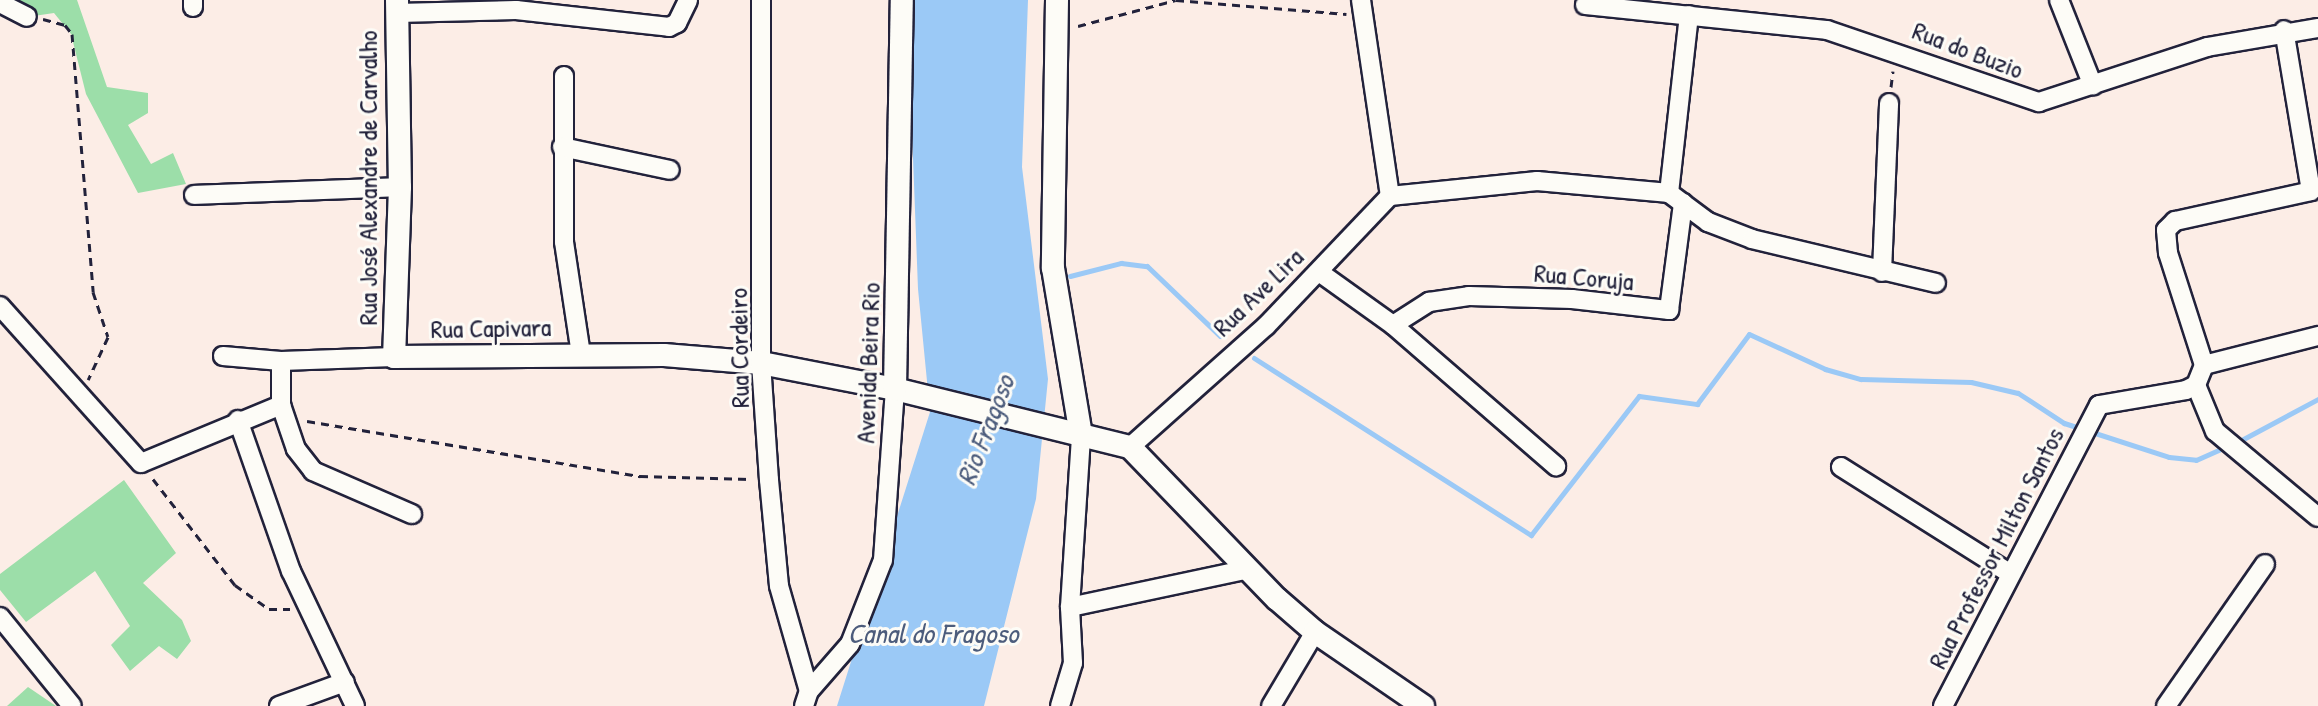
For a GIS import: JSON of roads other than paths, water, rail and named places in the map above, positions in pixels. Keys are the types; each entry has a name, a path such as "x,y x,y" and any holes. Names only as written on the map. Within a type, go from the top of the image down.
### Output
{"main road":[{"name":"Avenida Beira Rio","path":"895,389 902,0"},
{"path":"1057,0 1054,39 1053,268 1073,434"},
{"name":"Rua José Alexandre de Carvalho","path":"394,357 400,187 397,6"},
{"name":"Rua Capivara","path":"394,357 581,354 761,363 895,389"},
{"path":"895,389 1130,447 1315,632 1423,706"}],"street":[{"path":"397,6 571,6 669,27 677,23 688,0"},
{"name":"Rua Cordeiro","path":"761,0 761,363 779,586 806,698"},
{"path":"2059,0 2093,86"},
{"path":"0,3 27,17"},
{"name":"Rua do Buzio","path":"1585,5 1827,30 1896,51 2027,100 2053,101 2207,47 2284,30 2318,28"},
{"path":"1362,8 1390,196 1537,181 1676,198 1708,222 1752,239 1936,283"},
{"path":"1676,198 1689,15"},
{"path":"2284,30 2311,191 2175,221 2166,230 2168,253 2204,365 2196,385 2221,438 2318,517"},
{"path":"564,76 564,242 581,354"},
{"path":"1882,272 1889,103"},
{"path":"562,147 670,170"},
{"path":"194,195 400,187"},
{"name":"Rua Ave Lira","path":"1130,447 1241,350 1390,196"},
{"name":"Rua Coruja","path":"1393,325 1429,302 1469,296 1572,299 1667,311 1677,273 1676,198"},
{"path":"1319,272 1393,325 1556,466"},
{"path":"0,306 77,398 141,463 238,420 282,411"},
{"path":"2204,365 2318,336"},
{"name":"Rua Capivara","path":"223,356 281,361 394,357"},
{"path":"281,361 282,411 296,449 313,471 412,514"},
{"name":"Rua Professor Milton Santos","path":"1943,706 2093,415 2107,401 2196,385"},
{"name":"Avenida Beira Rio","path":"806,698 850,644 883,560 895,389"},
{"path":"238,420 309,610 355,706"},
{"path":"1060,706 1073,663 1070,607 1073,434"},
{"path":"1841,467 2009,573"},
{"path":"2166,706 2265,564"},
{"path":"1070,607 1249,569"},
{"path":"0,617 72,706"},
{"path":"1271,706 1315,632"},
{"path":"279,706 345,682"}],"water":[{"name":"Canal do Fragoso","path":"907,0 1028,0 1022,167 1048,379 1036,499 984,706 837,706 930,412 918,289"}],"waterway":[{"path":"1070,276 1121,263 1147,266 1220,336"},
{"path":"1254,358 1531,535 1639,396 1697,404 1749,334 1825,369 1861,379 1971,382 2018,393 2064,423 2169,457 2196,460 2225,447"},
{"path":"2234,444 2318,399"}],"water label":[{"name":"Rio Fragoso","path":"985,430"}]}
